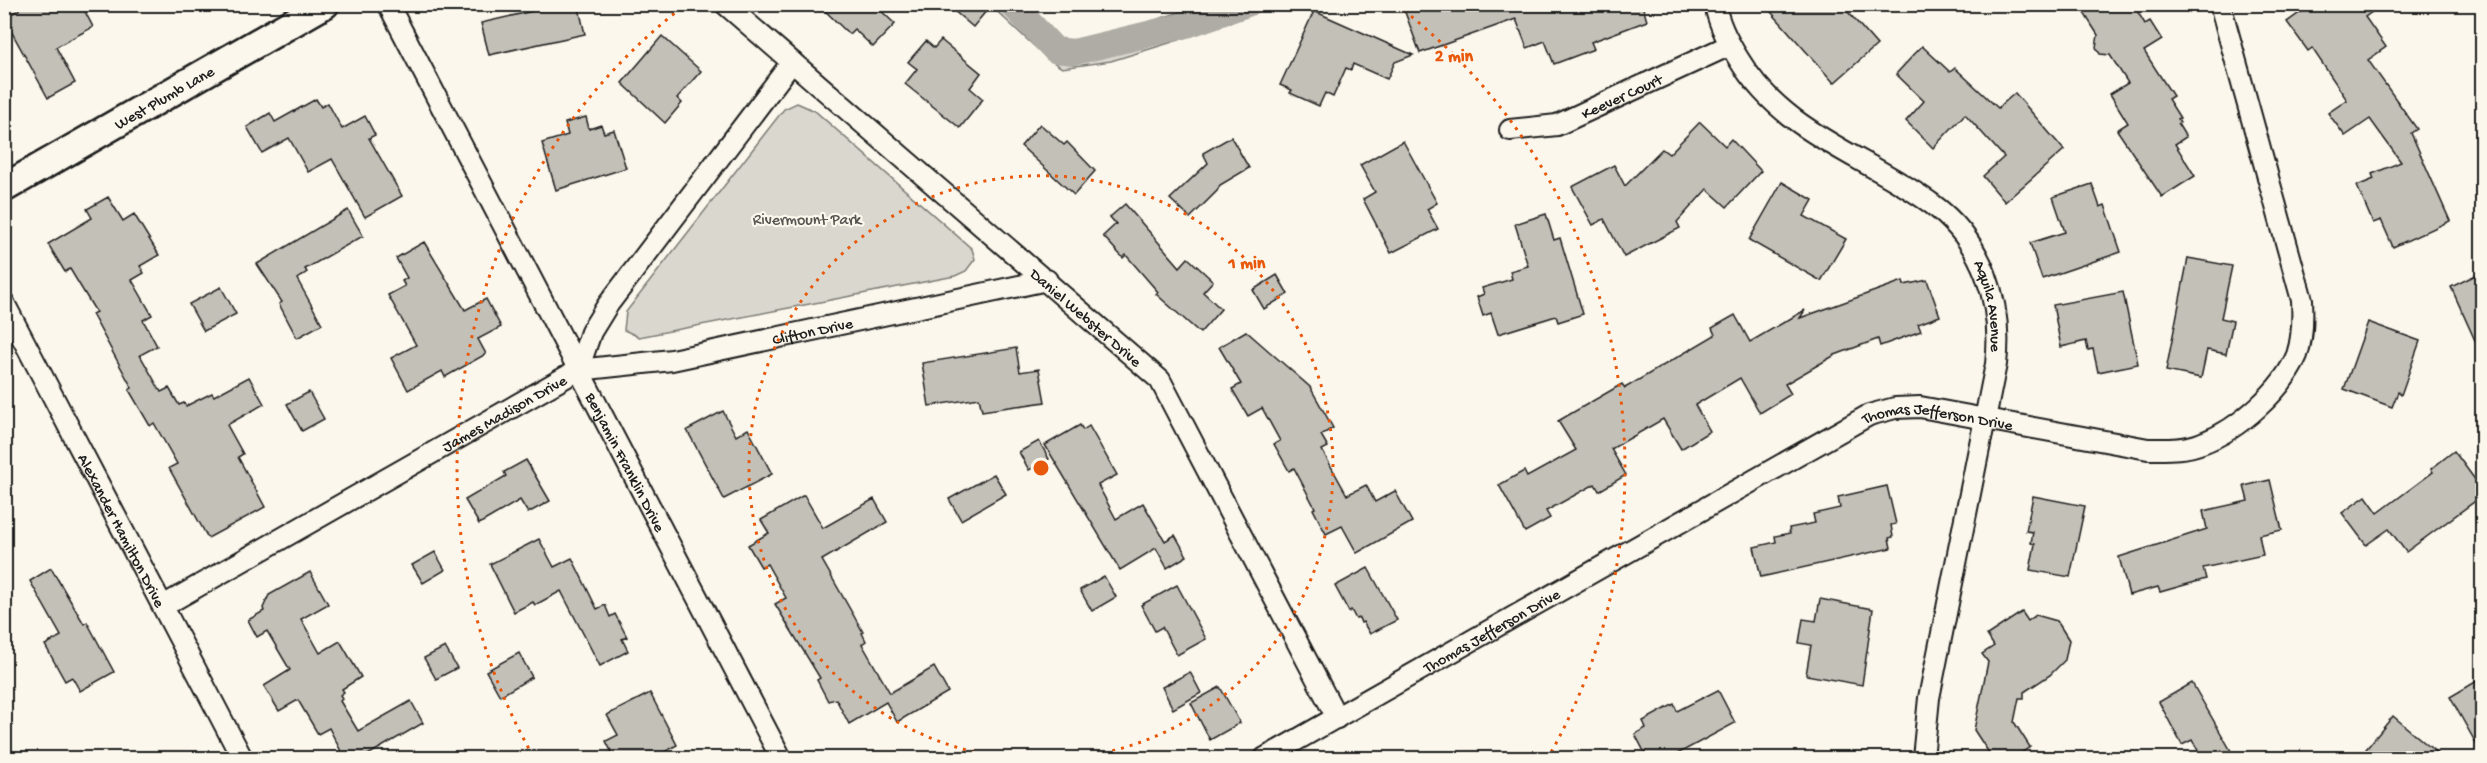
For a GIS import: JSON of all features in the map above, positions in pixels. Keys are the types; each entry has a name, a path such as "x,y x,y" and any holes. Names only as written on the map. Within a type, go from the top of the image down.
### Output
{"main road":[{"name":"West Plumb Lane","path":"4,188 325,4"}],"street":[{"name":"Benjamin Franklin Drive","path":"388,4 781,759"},
{"name":"Daniel Webster Drive","path":"725,4 1160,380 1336,718"},
{"name":"Aquila Avenue","path":"1715,4 1730,45 1748,75 1774,104 1804,127 1932,204 1957,226 1977,254 1990,284 1997,317 1998,347 1986,419 1929,698 1923,759"},
{"name":"Thomas Jefferson Drive","path":"1265,759 1869,415 1895,408 1920,407 2148,448 2174,450 2201,444 2225,432 2270,396 2285,378 2297,354 2303,327 2302,300 2220,4"},
{"name":"Keever Court","path":"1510,130 1557,125 1730,45"},
{"name":"James Madison Drive","path":"163,606 578,370 591,332 607,306 792,62"},
{"name":"Clifton Drive","path":"578,370 672,360 1047,280"},
{"name":"Alexander Hamilton Drive","path":"4,303 242,759"}],"green space":[{"path":"990,5 1017,5 1056,45 1079,44 1202,5 1269,5 1179,40 1111,61 1062,68 1048,59"},
{"name":"Rivermount Park","path":"797,103 815,111 972,249 975,259 966,271 955,276 639,337 624,330 626,312 784,109"}],"building":[{"path":"16,4 81,4 93,27 56,47 75,83 48,98 4,18 19,10"},
{"path":"563,4 578,4 585,34 489,55 481,23"},
{"path":"818,4 874,4 895,24 873,47 854,29 849,34"},
{"path":"946,4 992,4 973,27"},
{"path":"1402,4 1642,4 1647,21 1591,42 1594,49 1554,64 1545,41 1527,48 1516,19 1420,53"},
{"path":"1764,4 1841,4 1877,45 1834,83"},
{"path":"2097,4 2133,4 2145,24 2150,21 2162,40 2144,51 2173,96 2168,99 2180,118 2178,124 2186,137 2175,144 2195,176 2162,197 2117,130 2128,123 2110,94 2128,83 2110,55 2100,54 2096,47 2098,35 2084,13"},
{"path":"2312,4 2383,4 2365,17 2386,47 2368,60 2417,129 2411,133 2450,221 2393,247 2381,220 2373,223 2357,186 2374,179 2372,174 2401,162 2370,119 2345,136 2328,113 2347,100 2312,48 2308,51 2287,22"},
{"path":"1314,11 1413,55 1395,62 1387,79 1353,64 1351,70 1346,68 1333,97 1325,93 1319,106 1290,93 1292,90 1280,85"},
{"path":"662,36 701,71 677,98 682,103 665,123 622,83"},
{"path":"941,40 981,73 970,88 983,99 960,128 905,84 917,69 908,62 926,41 934,48"},
{"path":"1922,46 1950,72 1955,68 1998,108 2015,93 2064,150 2005,202 1983,176 2004,157 1965,114 1933,148 1906,121 1924,101 1896,74"},
{"path":"316,99 321,107 328,103 342,129 365,116 375,135 369,138 402,196 365,217 332,159 308,172 289,138 262,153 247,127 270,113 275,122"},
{"path":"586,117 589,129 601,125 604,133 614,130 626,168 556,190 542,143 568,135 565,123"},
{"path":"1700,122 1725,146 1731,139 1761,171 1727,207 1707,189 1677,222 1680,228 1624,257 1604,219 1593,225 1572,187 1614,165 1625,186 1662,149 1669,154"},
{"path":"1040,124 1064,145 1067,142 1095,171 1074,195 1021,146"},
{"path":"1231,137 1249,168 1220,185 1217,191 1190,218 1170,199 1208,163 1203,153"},
{"path":"1403,141 1437,203 1427,209 1438,229 1391,253 1363,199 1375,192 1360,165"},
{"path":"1782,182 1813,200 1804,216 1846,239 1821,281 1749,240"},
{"path":"2092,184 2100,207 2105,205 2121,252 2042,279 2030,243 2065,232 2053,197"},
{"path":"108,197 123,221 134,214 159,255 140,266 144,273 132,280 152,315 143,320 157,346 140,355 161,392 169,388 179,405 184,403 186,406 212,393 214,396 249,377 264,404 227,425 243,454 238,457 265,507 208,538 169,468 177,464 154,423 150,426 129,390 132,388 92,314 96,312 70,269 65,272 48,244 92,218 87,209"},
{"path":"1125,204 1180,267 1188,258 1213,281 1203,292 1221,309 1200,333 1156,294 1158,292 1126,255 1123,258 1103,236 1116,224 1110,217"},
{"path":"348,210 363,236 305,269 307,272 297,279 322,324 297,338 279,304 282,302 257,264"},
{"path":"1546,214 1554,240 1560,238 1583,314 1558,322 1556,316 1498,334 1491,313 1483,316 1477,297 1484,294 1482,288 1512,279 1510,271 1528,266 1515,224"},
{"path":"424,242 465,310 486,299 501,327 478,339 486,354 445,377 442,371 408,390 391,358 416,345 388,295 405,286 402,281 407,278 396,258"},
{"path":"2188,258 2232,266 2221,318 2233,321 2226,354 2207,350 2201,378 2166,371"},
{"path":"2482,272 2482,356 2451,287"},
{"path":"1277,275 1288,294 1264,309 1253,290"},
{"path":"1927,280 1940,316 1918,324 1921,331 1880,346 1878,339 1835,355 1785,384 1791,394 1760,413 1740,378 1695,405 1710,431 1681,449 1663,419 1611,449 1626,475 1599,491 1595,484 1546,511 1550,518 1525,532 1499,485 1524,471 1527,477 1576,450 1558,421 1622,384 1625,388 1715,335 1712,328 1735,315 1750,342 1805,310 1800,318 1903,281 1904,285"},
{"path":"221,287 236,314 204,331 189,304"},
{"path":"2123,292 2138,364 2098,372 2093,349 2088,350 2086,341 2061,347 2053,305"},
{"path":"2368,322 2420,341 2401,395 2398,392 2392,407 2344,389"},
{"path":"1246,331 1310,387 1333,428 1321,435 1328,447 1322,450 1347,495 1366,485 1375,502 1395,491 1412,522 1357,553 1342,526 1326,534 1294,468 1289,471 1274,444 1280,441 1262,408 1248,416 1232,389 1241,384 1219,347"},
{"path":"1016,348 1020,372 1039,369 1045,402 982,411 979,398 929,406 922,363"},
{"path":"309,392 324,419 302,431 287,404"},
{"path":"723,411 736,436 748,429 772,474 724,499 687,430"},
{"path":"1080,425 1083,430 1089,426 1117,475 1098,485 1116,519 1143,503 1165,541 1175,535 1187,556 1167,568 1156,548 1120,570 1045,445"},
{"path":"1039,441 1049,459 1029,470 1019,452"},
{"path":"2454,451 2482,489 2482,496 2406,552 2389,529 2366,545 2342,513 2366,496 2378,513 2433,472 2431,469"},
{"path":"526,460 550,501 528,513 520,500 479,524 465,500 506,476 504,472"},
{"path":"994,474 1006,494 961,520 949,499"},
{"path":"2270,480 2282,530 2259,535 2263,555 2203,568 2206,579 2160,592 2158,587 2129,595 2119,557 2207,529 2203,511 2248,501 2244,486"},
{"path":"1887,486 1896,524 1891,525 1893,537 1889,538 1891,548 1761,577 1754,547 1776,542 1775,536 1790,533 1789,528 1815,523 1813,514 1840,508 1838,497"},
{"path":"804,495 823,528 874,499 887,522 822,560 863,632 866,641 862,644 890,693 934,667 948,692 897,722 886,702 849,724 836,699 828,701 817,680 820,678 775,604 786,598 767,564 761,567 748,545 769,533 761,520"},
{"path":"2033,496 2085,506 2070,577 2030,570 2035,544 2031,543 2033,532 2026,531"},
{"path":"539,539 554,567 572,558 597,609 605,605 610,617 615,614 627,637 622,639 628,651 600,666 561,591 535,605 533,602 514,612 490,564"},
{"path":"435,552 445,570 423,583 412,565"},
{"path":"51,568 84,624 87,622 114,672 80,691 72,677 65,681 45,645 61,636 30,581"},
{"path":"1368,568 1397,620 1370,634 1363,622 1361,623 1359,618 1356,619 1351,610 1349,612 1335,586"},
{"path":"310,572 328,604 301,619 320,653 340,641 361,677 342,689 344,692 340,695 342,699 340,701 358,731 411,701 423,723 361,759 345,759 329,728 318,734 298,700 279,711 264,686 290,670 267,631 257,637 248,620 264,611 263,608 269,595"},
{"path":"1104,576 1116,597 1092,611 1080,590"},
{"path":"1177,585 1206,639 1177,655 1162,627 1155,631 1141,605"},
{"path":"1820,599 1873,609 1862,685 1806,675 1811,645 1799,643 1803,619 1816,621"},
{"path":"2022,612 2028,621 2036,615 2057,621 2069,640 2065,660 2050,675 2024,692 2024,698 2019,698 2014,722 2030,747 2012,759 1993,759 1974,730 1988,662 1982,654 1994,646 1987,635"},
{"path":"445,647 457,668 436,679 424,658"},
{"path":"519,653 532,677 500,696 486,671"},
{"path":"1190,672 1201,693 1173,709 1162,687"},
{"path":"2482,678 2482,754 2450,697"},
{"path":"2192,683 2231,751 2217,759 2203,759 2192,740 2182,745 2159,702"},
{"path":"1220,687 1240,723 1210,740 1191,703"},
{"path":"1718,690 1735,723 1668,759 1648,759 1635,734 1646,728 1643,721 1674,704 1677,711"},
{"path":"650,693 677,745 652,759 615,759 606,741 618,735 607,715"},
{"path":"2393,716 2444,759 2358,759"}],"waterway":[{"path":"1012,4 1055,50 1074,52 1190,24 1247,4"}]}
